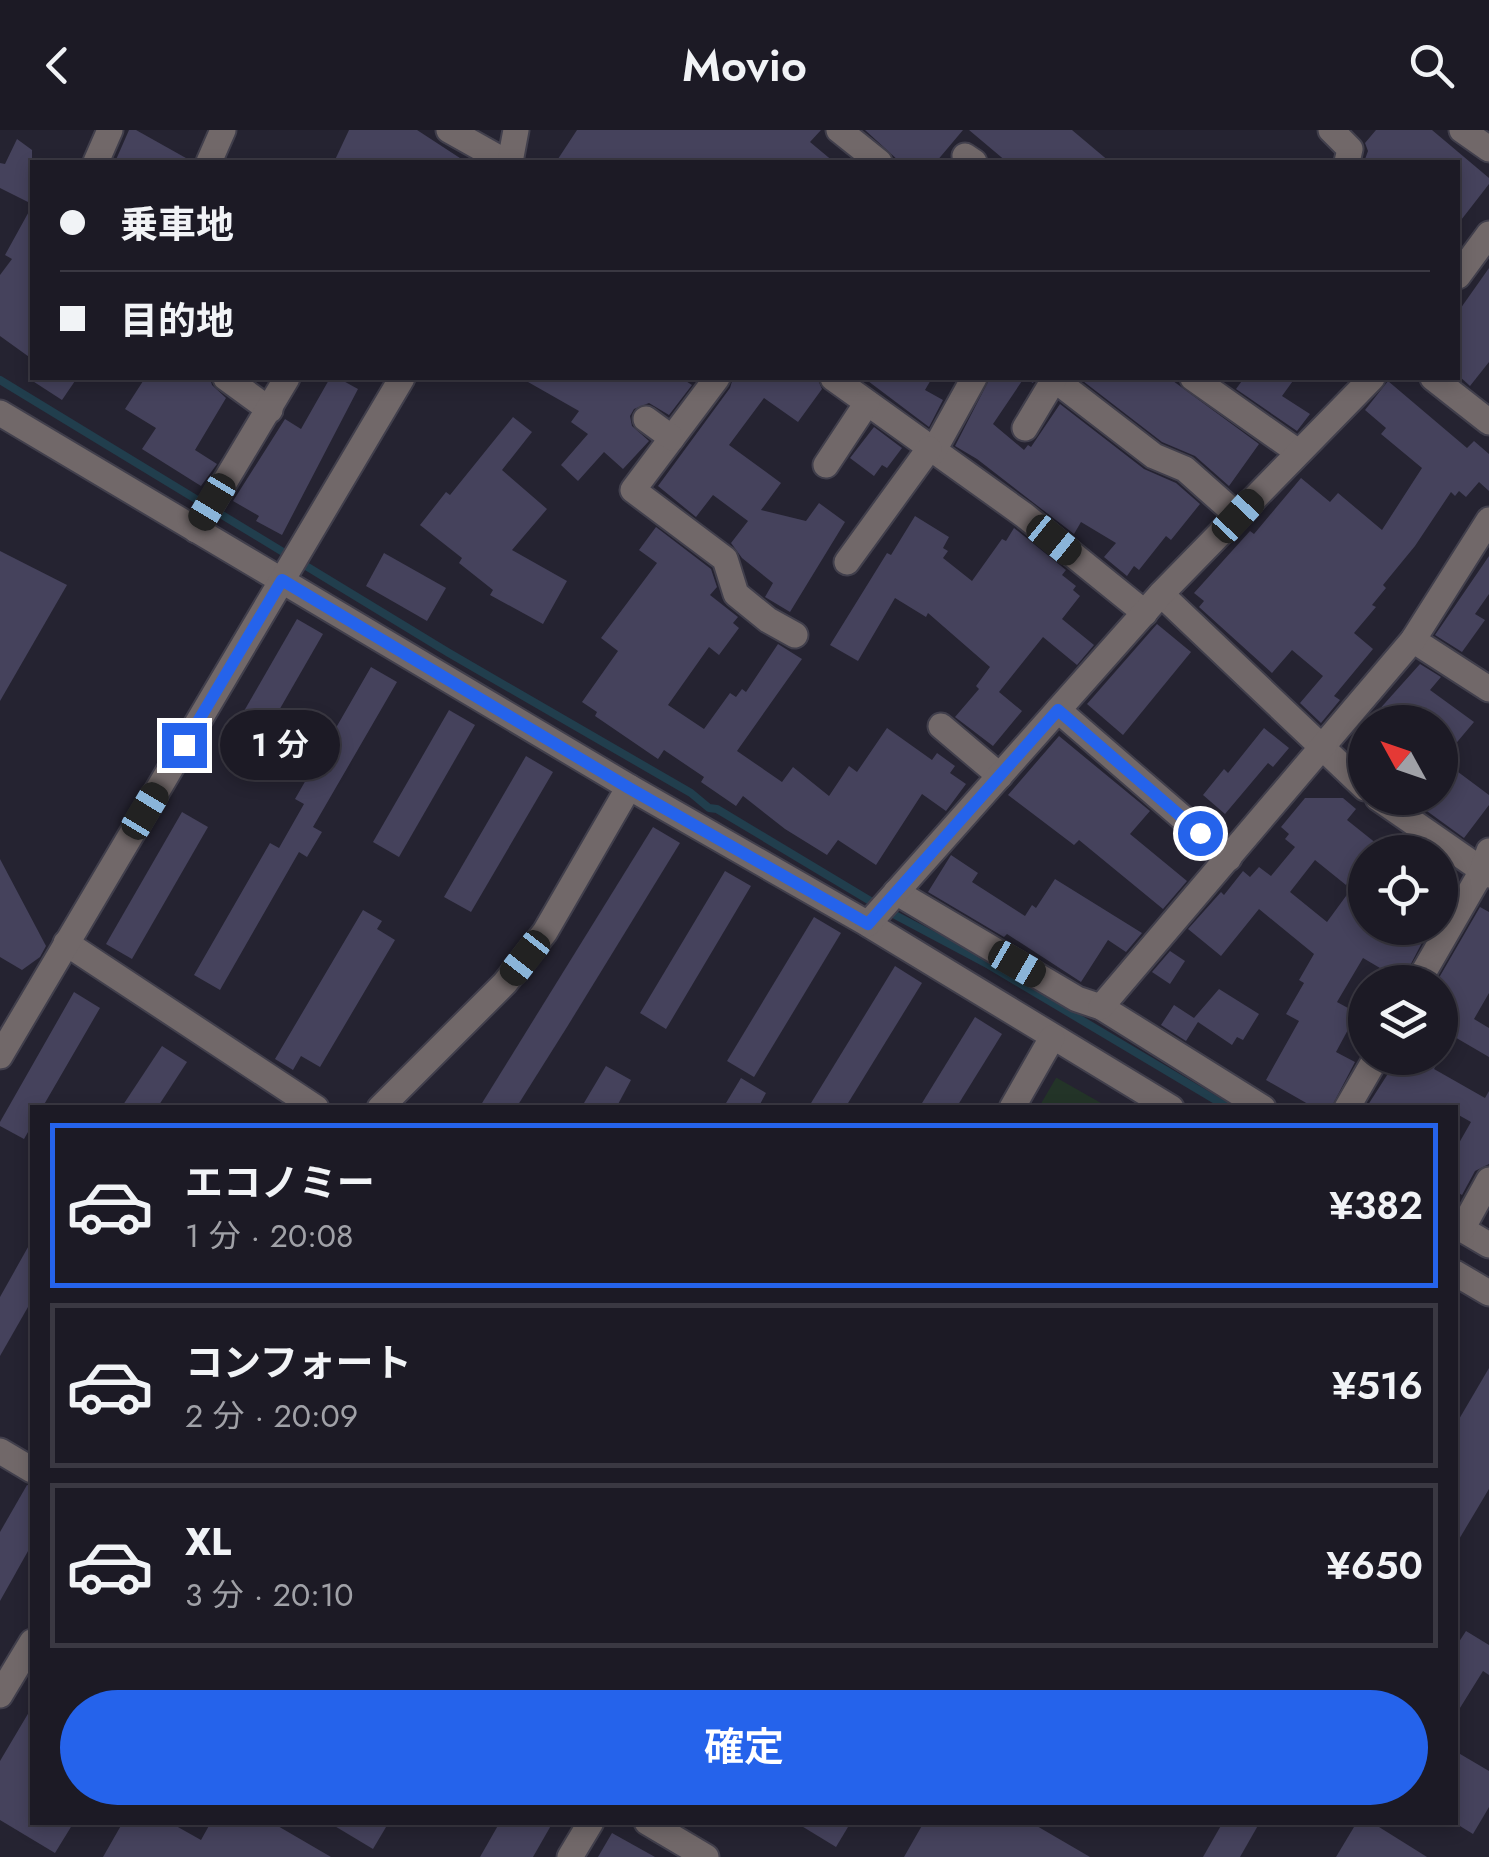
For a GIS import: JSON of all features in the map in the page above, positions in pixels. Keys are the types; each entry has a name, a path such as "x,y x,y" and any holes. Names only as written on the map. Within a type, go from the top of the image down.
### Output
{"street":[{"path":"97,160 110,130"},
{"path":"210,160 223,130"},
{"path":"449,130 504,160"},
{"path":"508,160 516,130"},
{"path":"1331,130 1350,149 1347,160"},
{"path":"1462,130 1489,149"},
{"path":"833,136 875,160"},
{"path":"1460,273 1489,234"},
{"path":"229,380 270,410"},
{"path":"196,530 286,380"},
{"path":"0,1056 401,380"},
{"path":"716,380 633,490 725,559 736,594 768,620 795,635"},
{"path":"836,380 1153,604 1348,773"},
{"path":"848,562 931,450 973,380"},
{"path":"1025,428 1054,380"},
{"path":"1058,380 1154,456 1185,469 1238,516"},
{"path":"1196,380 1298,452"},
{"path":"868,924 1153,604 1370,380"},
{"path":"1436,380 1489,422"},
{"path":"826,465 868,403"},
{"path":"0,413 629,788 868,924 1167,1105"},
{"path":"646,418 672,438"},
{"path":"1101,1007 1413,640 1488,525"},
{"path":"1413,640 1489,689"},
{"path":"1058,710 1229,858"},
{"path":"940,726 1000,776"},
{"path":"383,1105 465,1026 545,932 629,788"},
{"path":"1405,815 1487,866 1428,965"},
{"path":"896,892 1077,999 1101,1007 1258,1105"},
{"path":"66,943 311,1105"},
{"path":"1014,1105 1052,1038"},
{"path":"1349,1105 1366,1075"},
{"path":"1489,1180 1458,1227 1489,1245"},
{"path":"1458,1275 1489,1293"},
{"path":"0,1451 30,1469"},
{"path":"0,1695 30,1645"},
{"path":"570,1857 589,1825"},
{"path":"652,1825 706,1857"}],"green space":[{"path":"1057,1078 1104,1105 1040,1105"}],"building":[{"path":"129,130 136,130 189,160 116,160"},
{"path":"349,130 417,130 463,160 335,160"},
{"path":"577,130 821,130 810,142 832,160 557,160"},
{"path":"865,130 963,130 938,160 898,160"},
{"path":"969,130 1072,130 1108,160 1005,160"},
{"path":"1376,130 1432,130 1489,178 1489,184 1460,221 1460,160 1365,160 1368,151 1365,143"},
{"path":"17,139 32,150 30,203 0,188 0,163 5,164"},
{"path":"30,210 30,358 0,336 0,275 12,259 5,255"},
{"path":"1489,268 1489,362 1470,386 1460,377 1460,309"},
{"path":"31,380 76,380 62,400"},
{"path":"144,380 211,380 226,398 195,450 217,464 201,486 142,449 156,428 125,409"},
{"path":"329,380 342,380 358,389 282,535 256,521 259,516 233,501 285,419 301,429"},
{"path":"525,380 684,380 692,385 669,415 649,403 634,409 630,416 632,426 649,441 623,469 604,452 578,481 561,465 588,434 571,422 579,411"},
{"path":"732,380 818,380 822,389 798,422 764,398 729,445 781,483 761,510 806,521 819,503 845,522 790,612 765,597 773,583 742,558 731,543 748,521 713,495 696,517 658,486"},
{"path":"867,380 931,380 925,390 943,400 929,427"},
{"path":"989,380 1023,380 993,424 1024,450 1028,445 1031,447 1060,404 1144,469 1176,483 1200,504 1171,540 1166,536 1139,570 1134,566 1127,576 1104,557 1116,543 1081,522 1074,534 955,446"},
{"path":"1082,380 1172,380 1259,444 1229,486 1195,456 1162,442"},
{"path":"1243,380 1294,380 1282,396 1310,414 1297,431 1236,389"},
{"path":"1388,381 1467,448 1474,441 1489,454 1489,491 1479,482 1466,497 1459,491 1455,496 1451,492 1383,585 1386,588 1372,605 1376,607 1354,633 1373,649 1334,696 1340,700 1321,723 1300,703 1323,676 1292,650 1272,673 1199,607 1204,601 1194,593 1250,531 1254,534 1301,478 1330,502 1338,493 1382,530 1422,468 1381,434 1386,428 1365,410"},
{"path":"513,417 532,432 502,470 547,509 512,550 567,581 543,624 490,595 493,590 459,563 462,558 420,525 446,492 450,495"},
{"path":"874,427 902,448 887,468 882,465 874,476 850,458"},
{"path":"915,516 949,537 943,558 972,581 1014,528 1066,570 1062,575 1076,586 1073,590 1080,596 1062,619 1094,645 1077,665 1043,637 999,692 1022,711 993,746 955,717 979,689 976,686 990,667 928,613 926,617 895,598 858,661 830,645 887,553 891,555"},
{"path":"656,527 711,569 717,587 710,595 738,617 733,623 739,628 719,655 709,647 668,705 704,729 730,693 736,697 742,689 746,692 778,644 802,659 737,751 782,782 793,767 829,796 849,766 857,772 887,728 932,760 937,753 955,766 950,773 966,784 946,811 922,794 876,865 838,840 827,855 743,796 736,806 701,782 704,777 664,750 658,759 595,716 597,712 582,702 618,651 601,638 657,563 639,550"},
{"path":"0,551 67,585 0,701"},
{"path":"384,553 446,588 427,621 366,586"},
{"path":"1489,556 1489,594 1475,614 1485,620 1462,652 1435,635"},
{"path":"297,619 323,634 247,766 221,751"},
{"path":"1157,624 1191,652 1123,735 1087,704"},
{"path":"1420,664 1441,677 1430,690 1451,705 1383,705"},
{"path":"371,667 397,682 313,827 322,832 307,857 299,852 220,990 194,975 270,843 279,848 304,804 295,799"},
{"path":"449,710 475,725 399,857 373,842"},
{"path":"1458,710 1474,722 1458,741"},
{"path":"1264,728 1289,748 1273,767 1268,763 1225,814 1203,795 1224,769 1228,773"},
{"path":"1059,736 1150,811 1130,834 1187,881 1163,909 1079,840 1074,845 1008,795"},
{"path":"526,756 553,772 471,912 444,897"},
{"path":"1458,772 1489,795 1489,805 1464,838 1432,815 1458,815"},
{"path":"1305,798 1343,798 1351,815 1347,820 1366,835 1348,835 1348,883 1346,885 1315,860 1290,892 1327,922 1348,893 1348,945 1421,945 1410,965 1375,965 1363,958 1359,965 1348,965 1348,983 1337,1002 1348,1008 1348,1030 1336,1052 1348,1058 1348,1075 1333,1105 1310,1105 1266,1080 1299,1021 1286,1014 1304,983 1299,980 1314,954 1259,909 1221,956 1188,929 1243,871 1250,877 1259,867 1271,876 1295,847 1285,839 1289,834 1281,827"},
{"path":"182,812 208,827 132,959 106,944"},
{"path":"653,827 680,843 518,1105 481,1105"},
{"path":"951,855 978,873 972,882 1025,916 1032,905 1036,908 1055,879 1142,933 1126,952 1108,940 1081,982 1007,934 1004,937 928,892"},
{"path":"0,859 46,946 40,957 22,970 0,957"},
{"path":"725,871 751,886 666,1029 640,1013"},
{"path":"1480,907 1489,912 1489,993 1474,1019 1489,1028 1489,1057 1458,1039 1458,965 1446,965"},
{"path":"363,910 382,921 377,929 395,940 320,1067 301,1056 293,1070 275,1059"},
{"path":"814,917 841,933 754,1077 727,1061"},
{"path":"1170,951 1185,961 1170,984 1152,972"},
{"path":"895,966 922,983 847,1105 810,1105"},
{"path":"1219,989 1259,1014 1243,1040 1237,1037 1232,1045 1198,1022 1186,1041 1161,1025 1174,1005 1194,1018"},
{"path":"74,992 100,1008 44,1105 30,1105 30,1128 24,1139 0,1126"},
{"path":"975,1017 1002,1034 958,1105 921,1105"},
{"path":"162,1046 187,1062 159,1105 123,1105"},
{"path":"606,1066 631,1080 618,1105 583,1105"},
{"path":"1387,1075 1445,1075 1485,1098 1489,1091 1489,1164 1475,1171 1462,1195 1458,1193 1458,1145 1471,1122 1458,1115 1458,1105 1368,1105"},
{"path":"741,1078 766,1093 760,1105 725,1105"},
{"path":"30,1244 30,1304 0,1356 0,1297"},
{"path":"1489,1368 1489,1489 1458,1541 1458,1421"},
{"path":"30,1486 30,1548 0,1601 0,1532"},
{"path":"1466,1631 1489,1645 1489,1675 1483,1671 1458,1711 1458,1643"},
{"path":"30,1710 30,1825 72,1825 55,1853 0,1820 0,1761"},
{"path":"1458,1753 1489,1771 1489,1807 1473,1834 1458,1825"},
{"path":"121,1825 174,1825 201,1840 209,1825 276,1825 331,1857 103,1857"},
{"path":"333,1825 387,1825 373,1849"},
{"path":"498,1825 551,1825 533,1857 480,1857"},
{"path":"800,1825 849,1825 836,1847"},
{"path":"922,1825 1035,1825 1090,1857 904,1857"},
{"path":"1221,1825 1258,1825 1240,1857 1203,1857"},
{"path":"1355,1825 1376,1825 1427,1857 1336,1857"},
{"path":"612,1833 655,1857 598,1857"}],"waterway":[{"path":"0,380 449,653 691,793 709,808 717,809 882,908 989,965 1224,1105"}],"route":[{"path":"184,745 282,580 629,788 868,924 1058,710 1200,833"}]}
